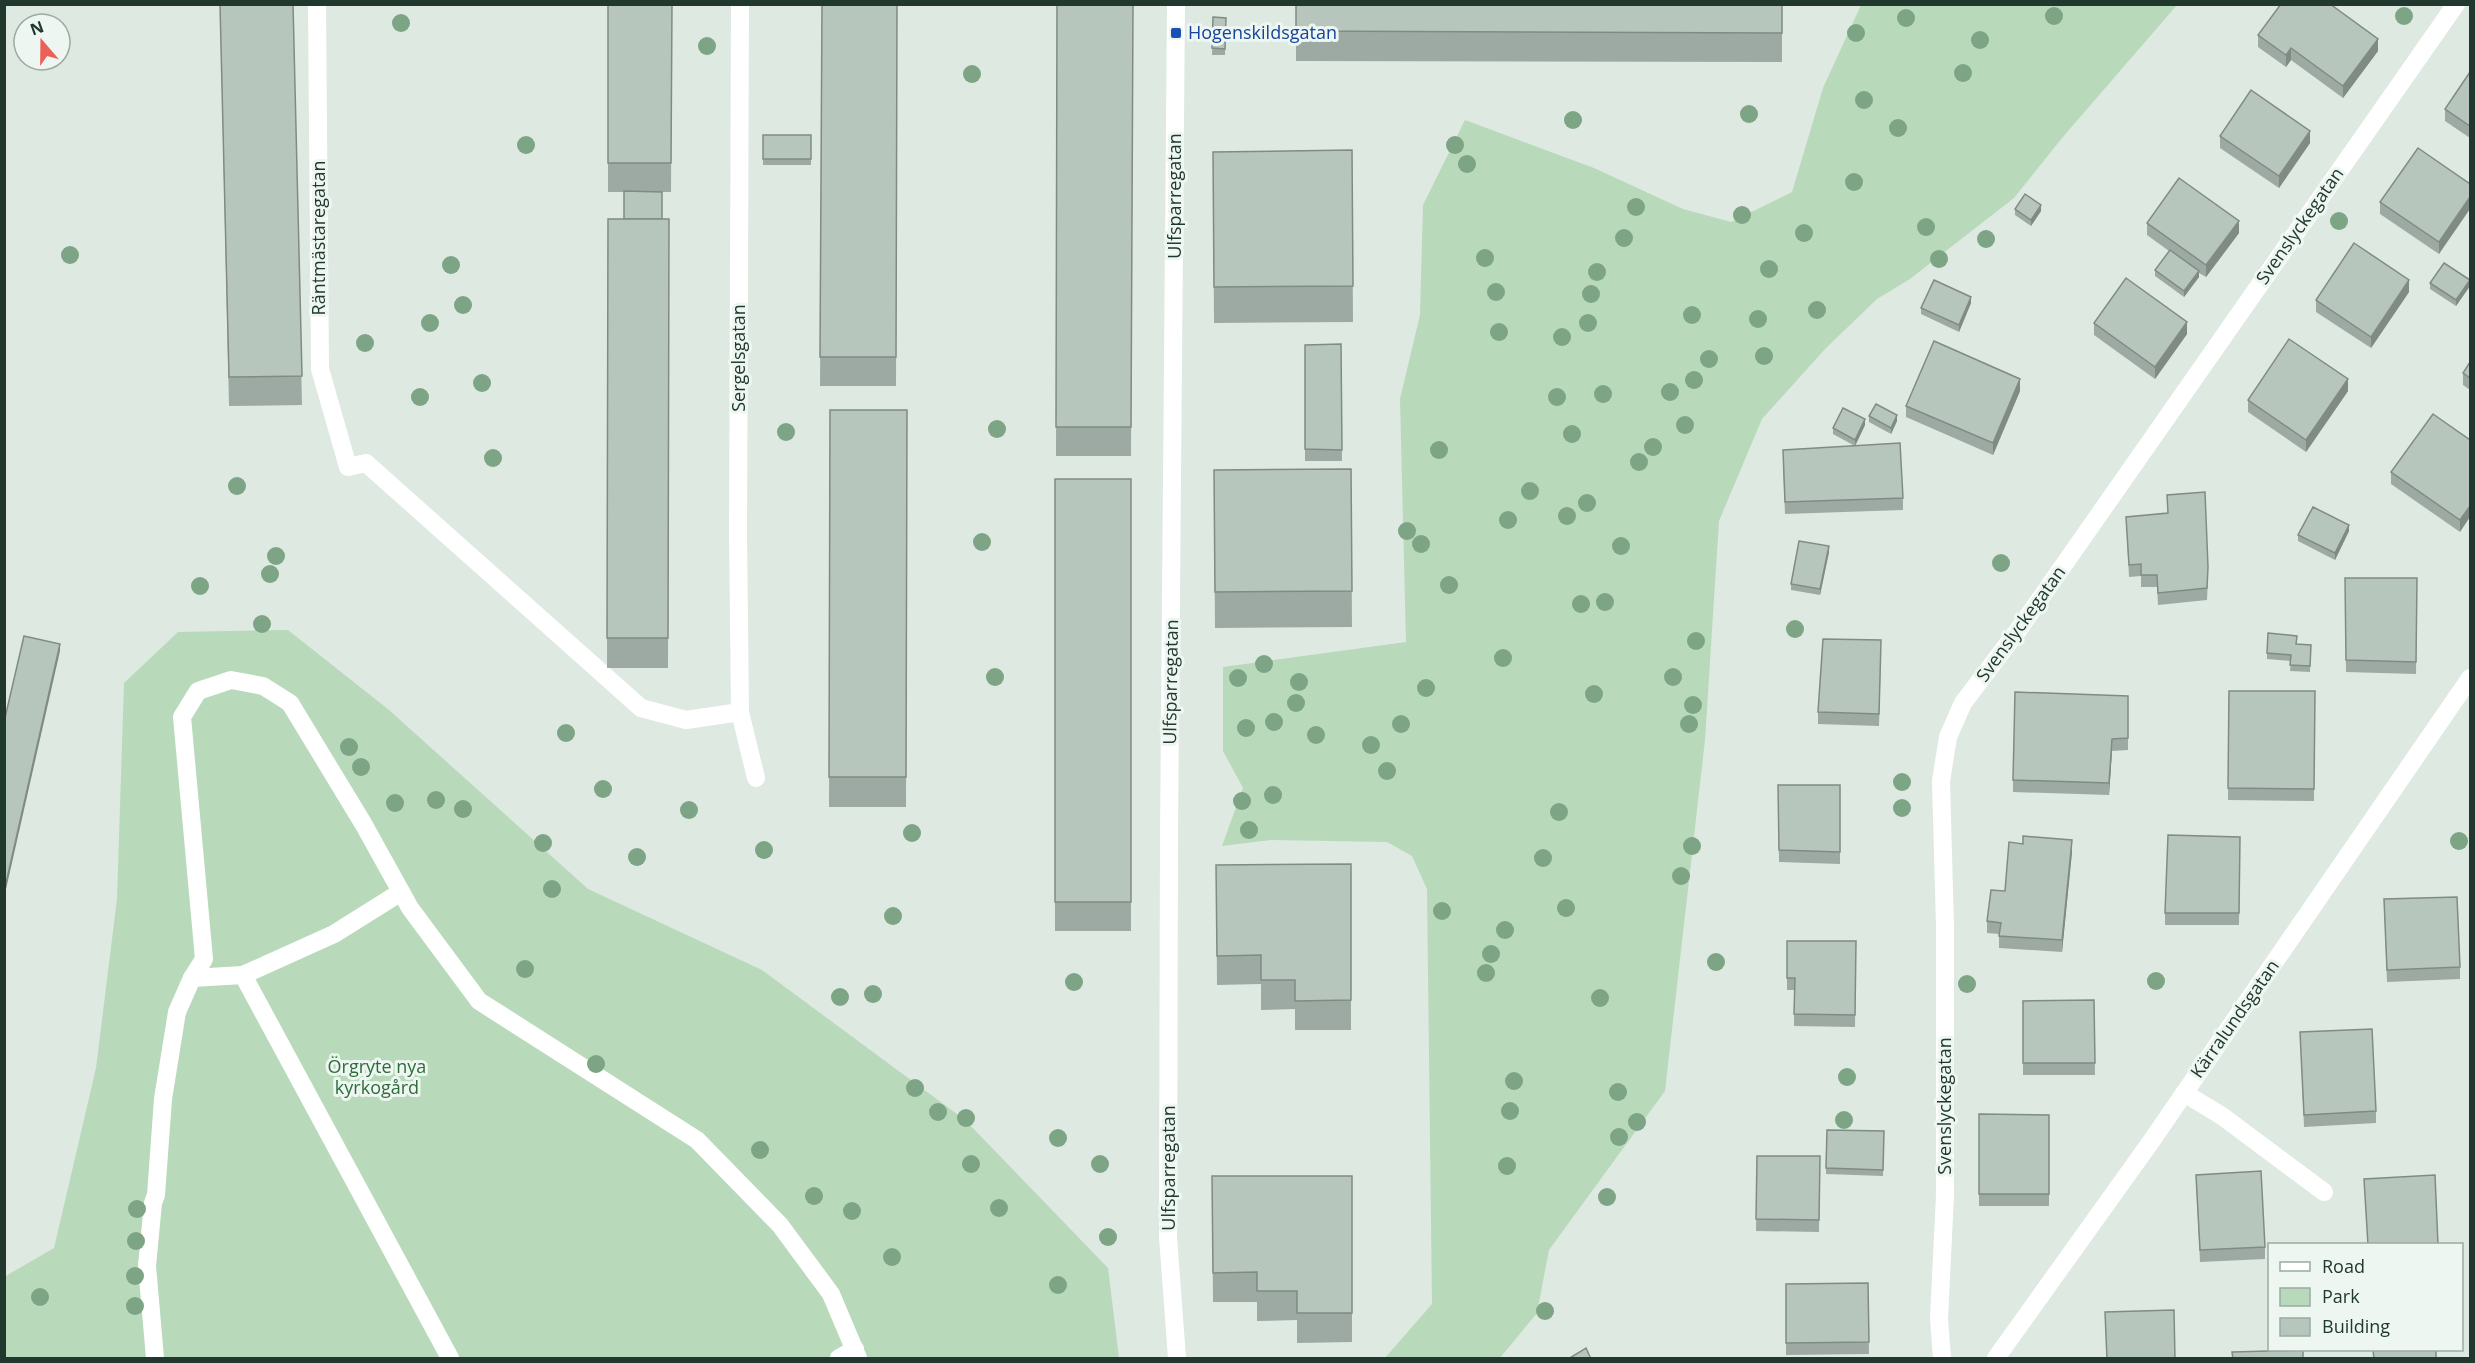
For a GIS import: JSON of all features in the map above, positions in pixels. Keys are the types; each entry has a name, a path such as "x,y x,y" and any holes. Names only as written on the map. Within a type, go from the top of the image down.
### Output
{"street":[{"name":"Räntmästaregatan","path":"317,4 320,369 348,467 366,463 641,708 686,720 740,712"},
{"name":"Sergelsgatan","path":"740,4 738,510 740,712 756,778"},
{"name":"Ulfsparregatan","path":"1176,4 1168,1237 1177,1359"},
{"name":"Svenslyckegatan","path":"1942,1359 1939,1319 1945,1195 1945,926 1941,781 1948,737 1964,703 2019,629 2456,4"},
{"name":"Kärralundsgatan","path":"1996,1359 2022,1326 2470,678"},
{"path":"155,1359 147,1266 156,1195 163,1099 177,1012 192,978 204,959 182,717 198,691 231,680 264,686 290,703 364,825 410,908 479,1001 697,1140 780,1225 831,1294 857,1354 838,1359"},
{"path":"192,978 243,975 334,934 401,892"},
{"path":"243,975 450,1359"},
{"path":"2184,1093 2222,1116 2324,1192"}],"green space":[{"path":"1861,5 2177,5 2062,138 2014,198 1910,279 1877,299 1826,348 1762,419 1719,521 1705,740 1665,1091 1549,1250 1537,1313 1500,1358 1385,1358 1432,1304 1427,889 1412,856 1387,842 1271,840 1222,846 1243,788 1223,751 1223,667 1406,642 1400,399 1420,315 1423,205 1465,120 1594,168 1683,209 1731,222 1792,192 1823,88"},
{"name":"Örgryte nya kyrkogård","path":"288,630 389,710 588,889 762,970 965,1120 1108,1268 1119,1358 5,1358 4,1277 54,1248 96,1068 117,899 124,683 178,632"}],"building":[{"path":"220,4 293,4 302,376 229,377"},
{"path":"608,4 672,4 671,163 608,163"},
{"path":"822,4 897,4 896,357 820,357"},
{"path":"1057,4 1133,4 1131,427 1056,427"},
{"path":"1296,4 1782,4 1782,33 1296,31"},
{"path":"2281,4 2330,4 2378,39 2343,86 2291,48 2286,55 2258,35"},
{"path":"1213,17 1226,18 1225,49 1212,48"},
{"path":"2470,72 2470,126 2445,109"},
{"path":"2251,90 2310,131 2279,176 2220,136"},
{"path":"763,135 811,135 811,159 763,159"},
{"path":"2418,148 2470,184 2470,197 2439,242 2380,202"},
{"path":"1352,150 1353,286 1214,287 1213,152"},
{"path":"2179,178 2239,221 2206,265 2147,223"},
{"path":"624,191 662,192 662,219 624,219"},
{"path":"2025,194 2041,205 2031,220 2015,209"},
{"path":"608,219 669,219 668,638 607,638"},
{"path":"2354,243 2409,280 2371,337 2316,300"},
{"path":"2170,250 2199,271 2184,291 2155,270"},
{"path":"2444,263 2470,280 2456,300 2430,283"},
{"path":"2126,278 2187,322 2155,367 2094,323"},
{"path":"1934,280 1971,297 1959,325 1921,308"},
{"path":"2289,339 2348,379 2306,440 2248,400"},
{"path":"1934,341 2020,379 1993,443 1906,406"},
{"path":"1341,344 1342,450 1305,449 1305,345"},
{"path":"2470,362 2470,378 2463,373"},
{"path":"1876,404 1897,415 1891,428 1869,416"},
{"path":"1843,408 1865,419 1855,440 1833,428"},
{"path":"830,410 907,410 906,777 829,777"},
{"path":"2433,414 2470,440 2470,506 2460,520 2391,472"},
{"path":"1900,443 1903,498 1785,502 1783,450"},
{"path":"1351,469 1352,591 1215,592 1214,470"},
{"path":"1055,479 1131,479 1131,902 1055,902"},
{"path":"2205,492 2207,588 2158,593 2157,575 2141,575 2141,564 2129,565 2126,517 2168,513 2167,495"},
{"path":"2313,507 2349,525 2335,553 2298,535"},
{"path":"1799,541 1829,546 1820,589 1791,584"},
{"path":"2345,578 2417,578 2416,662 2346,660"},
{"path":"2268,633 2297,636 2296,644 2311,645 2310,666 2290,665 2291,655 2267,653"},
{"path":"24,636 60,644 4,892 4,722"},
{"path":"1823,639 1881,640 1879,714 1818,712"},
{"path":"2229,691 2315,691 2314,789 2228,788"},
{"path":"2015,692 2128,696 2128,738 2112,739 2109,783 2013,780"},
{"path":"1778,785 1840,785 1840,852 1779,850"},
{"path":"2168,835 2240,837 2239,913 2165,913"},
{"path":"2023,836 2072,840 2062,940 1999,936 2001,923 1987,921 1991,890 2005,891 2009,842 2023,844"},
{"path":"1351,864 1351,1000 1295,1001 1295,980 1261,980 1261,955 1217,956 1216,865"},
{"path":"2457,897 2460,967 2387,970 2384,899"},
{"path":"1787,941 1856,941 1855,1015 1794,1014 1795,978 1787,978"},
{"path":"2094,1000 2095,1063 2023,1063 2023,1001"},
{"path":"2372,1029 2376,1111 2304,1115 2300,1032"},
{"path":"1979,1114 2049,1115 2049,1194 1979,1194"},
{"path":"1827,1130 1884,1131 1883,1170 1826,1168"},
{"path":"1757,1156 1820,1156 1819,1220 1756,1219"},
{"path":"2261,1171 2265,1247 2200,1250 2196,1175"},
{"path":"2435,1175 2438,1243 2368,1243 2364,1179"},
{"path":"1212,1176 1352,1176 1352,1313 1297,1313 1297,1291 1257,1291 1257,1272 1213,1273"},
{"path":"1868,1283 1869,1342 1786,1343 1786,1284"},
{"path":"2174,1310 2175,1359 2107,1359 2105,1312"},
{"path":"1586,1348 1591,1359 1568,1359"},
{"path":"2303,1351 2303,1359 2233,1359 2232,1352"},
{"path":"2373,1351 2436,1351 2436,1359 2374,1359"}],"place":[{"name":"Hogenskildsgatan","path":"1176,33"}]}
